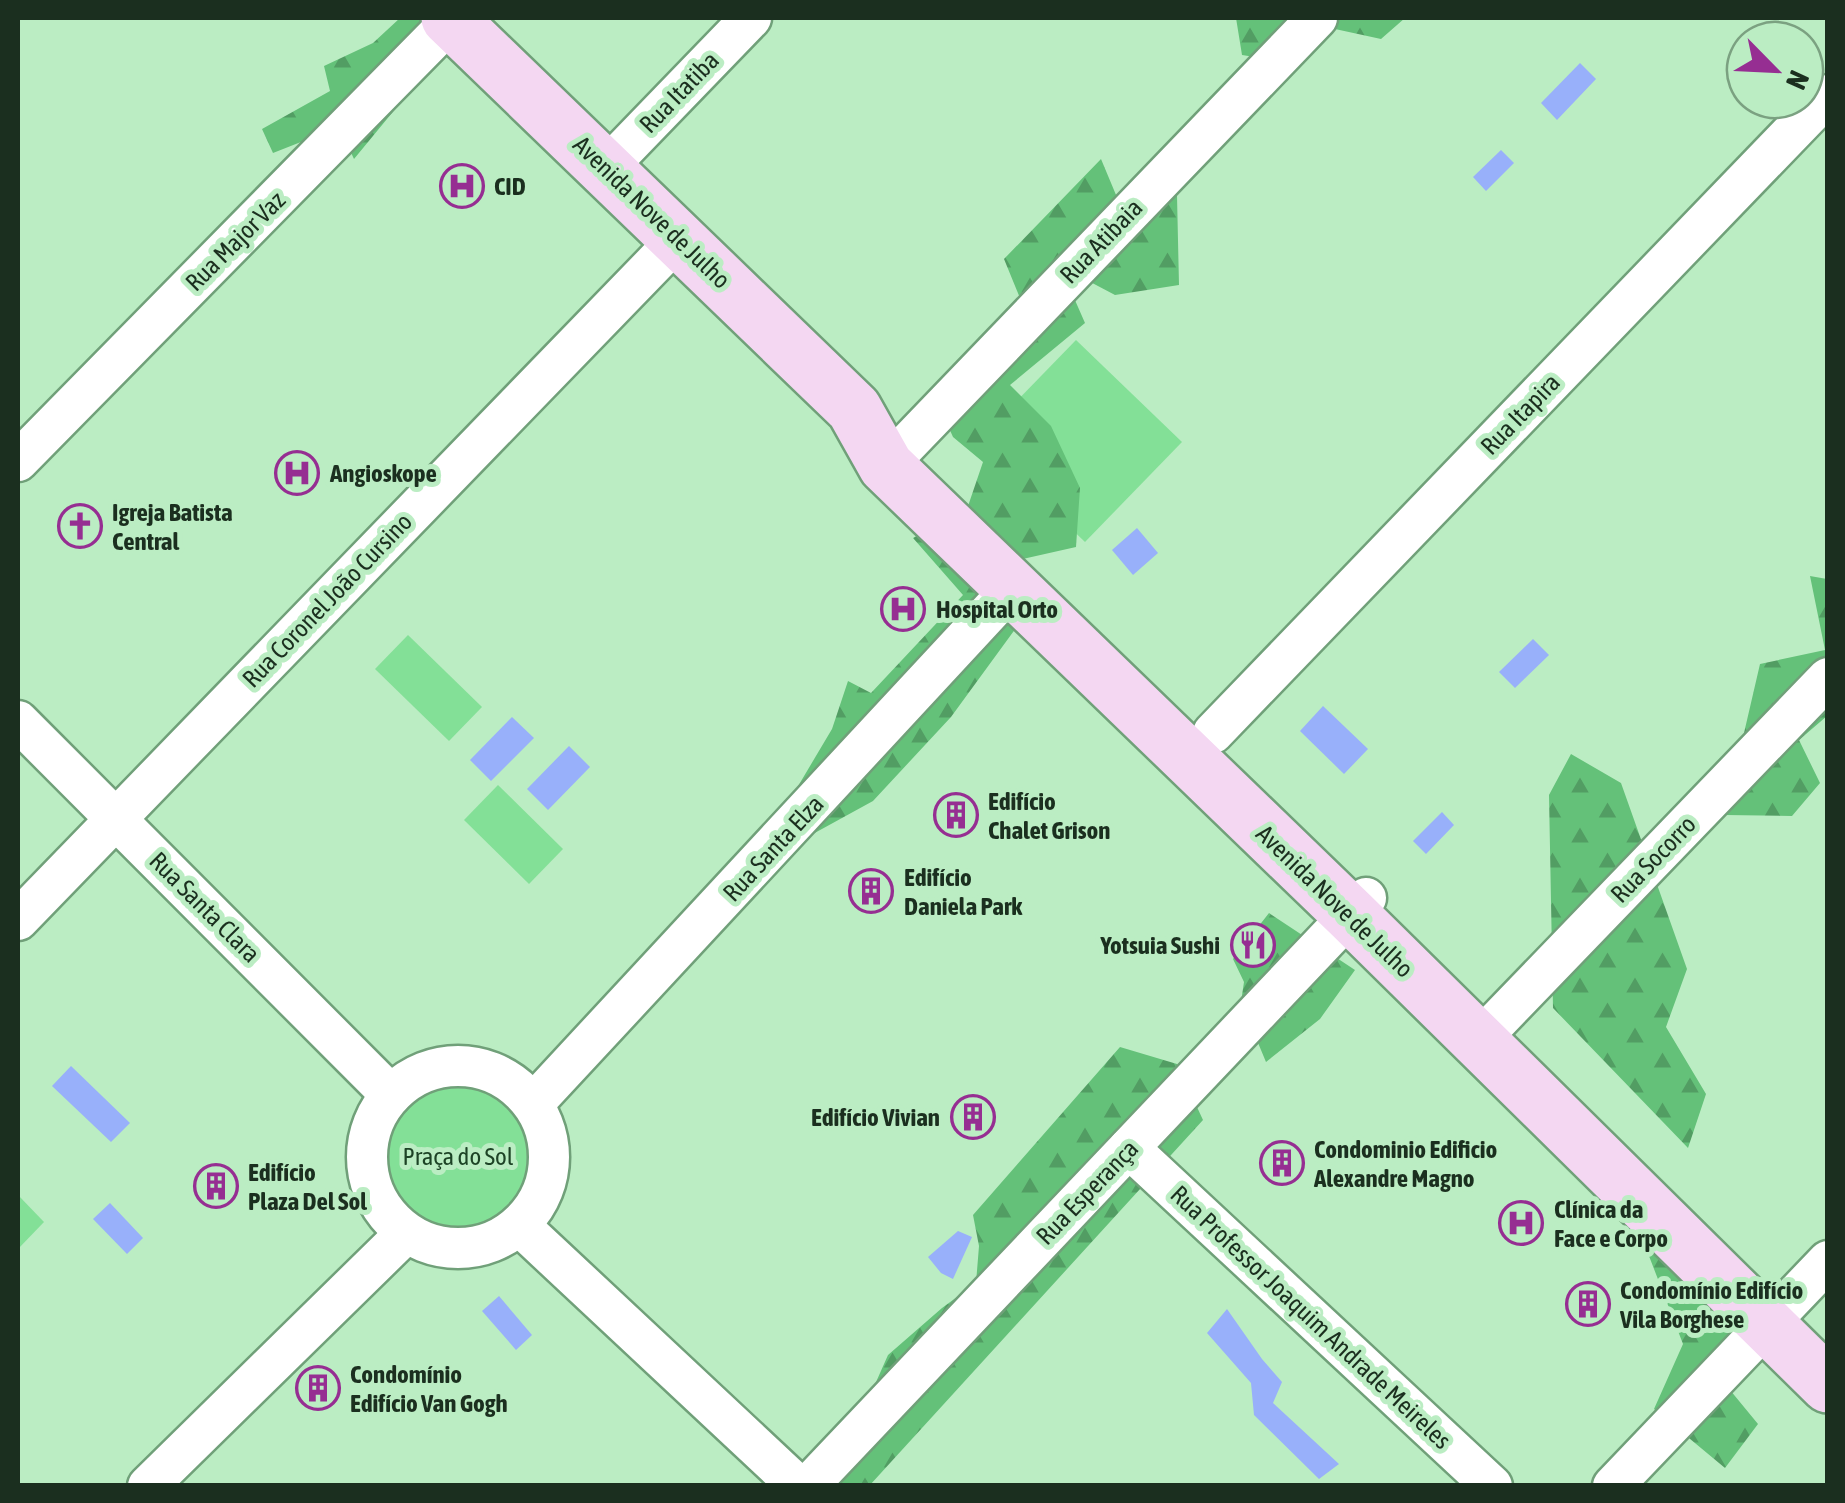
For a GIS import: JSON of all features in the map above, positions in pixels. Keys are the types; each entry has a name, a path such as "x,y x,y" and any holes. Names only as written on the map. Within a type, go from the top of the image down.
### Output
{"main road":[{"name":"Avenida Nove de Julho","path":"450,19 898,452 1213,733 1358,907"},
{"name":"Avenida Nove de Julho","path":"898,452 1011,589 1358,907 1487,1032 1775,1316 1828,1385"},
{"name":"Avenida Nove de Julho","path":"1775,1316 1828,1352"}],"street":[{"name":"Rua Itatiba","path":"607,167 751,18"},
{"name":"Rua Atibaia","path":"898,452 1317,18"},
{"name":"Rua Major Vaz","path":"18,461 450,19"},
{"name":"Rua Itapira","path":"1213,733 1828,95"},
{"name":"Rua Coronel João Cursino","path":"18,920 680,238"},
{"name":"Rua Santa Elza","path":"533,1104 1011,589"},
{"name":"Rua Socorro","path":"1487,1032 1828,678"},
{"name":"Rua Santa Clara","path":"18,721 390,1095"},
{"name":"Rua Esperança","path":"808,1486 1358,907"},
{"path":"464,1066 491,1071 514,1084 533,1104 546,1129 550,1156 535,1208 519,1224 490,1244 461,1249 432,1246 406,1233 384,1211 370,1183 366,1152 374,1122 390,1095 412,1078 437,1068 464,1066"},
{"name":"Rua Professor Joaquim Andrade Meireles","path":"1129,1148 1492,1486"},
{"path":"519,1224 798,1486"},
{"path":"148,1486 406,1233"},
{"path":"1613,1486 1828,1260"}],"green space":[{"path":"400,18 428,18 429,68 354,159 339,127 273,153 262,129 330,91 324,66 373,43"},
{"path":"1236,18 1405,18 1381,39 1335,29 1292,63 1242,55"},
{"path":"1101,159 1129,226 1177,195 1179,285 1115,295 1060,266 1085,323 1010,385 1051,426 1080,488 1076,547 1009,562 1019,624 951,717 873,801 811,835 791,798 832,729 848,681 871,693 963,595 913,538 967,509 983,462 953,437 935,397 957,361 1022,303 1004,259"},
{"path":"1076,340 1182,442 1085,542 979,440"},
{"path":"1810,576 1827,579 1827,716 1799,740 1820,783 1792,816 1725,815 1760,664 1825,650"},
{"path":"408,635 482,707 449,741 375,669"},
{"path":"1571,754 1621,783 1687,969 1666,1027 1706,1094 1688,1148 1553,1008 1549,795"},
{"path":"498,785 563,849 529,884 464,820"},
{"path":"1269,913 1355,970 1320,1019 1266,1062 1241,1002 1244,982 1233,959"},
{"path":"1120,1047 1177,1064 1203,1120 870,1485 830,1486 888,1355 976,1283 979,1246 973,1215"},
{"name":"Praça do Sol","path":"458,1078 487,1084 512,1101 529,1126 535,1155 529,1184 512,1209 487,1226 458,1232 429,1226 404,1209 387,1184 381,1155 387,1126 404,1101 429,1084"},
{"path":"18,1195 44,1222 18,1249"},
{"path":"1706,1228 1755,1361 1730,1390 1758,1424 1725,1468 1654,1409 1683,1344 1649,1256"}],"water":[{"path":"1580,63 1596,79 1557,120 1541,103"},
{"path":"1501,150 1514,163 1486,191 1473,177"},
{"path":"1137,528 1158,553 1133,575 1112,550"},
{"path":"1533,639 1549,655 1515,688 1499,672"},
{"path":"1323,706 1368,749 1344,774 1300,731"},
{"path":"512,717 534,738 491,781 470,760"},
{"path":"569,746 590,767 548,810 527,789"},
{"path":"1442,812 1454,825 1426,854 1413,841"},
{"path":"71,1066 130,1123 111,1142 52,1086"},
{"path":"110,1203 143,1238 127,1254 93,1219"},
{"path":"958,1231 972,1237 953,1279 941,1273 928,1257"},
{"path":"499,1296 532,1335 516,1350 482,1311"},
{"path":"1227,1309 1282,1382 1273,1403 1339,1464 1319,1479 1254,1415 1251,1383 1207,1333"}],"place":[{"name":"CID","path":"462,186"},
{"name":"Angioskope","path":"297,473"},
{"name":"Igreja Batista Central","path":"80,526"},
{"name":"Hospital Orto","path":"903,609"},
{"name":"Edifício Chalet Grison","path":"956,815"},
{"name":"Edifício Daniela Park","path":"871,891"},
{"name":"Yotsuia Sushi","path":"1253,945"},
{"name":"Edifício Vivian","path":"973,1117"},
{"name":"Condominio Edificio Alexandre Magno","path":"1282,1163"},
{"name":"Edifício Plaza Del Sol","path":"216,1186"},
{"name":"Clínica da Face e Corpo","path":"1521,1223"},
{"name":"Condomínio Edifício Vila Borghese","path":"1588,1304"},
{"name":"Condomínio Edifício Van Gogh","path":"318,1388"}]}
